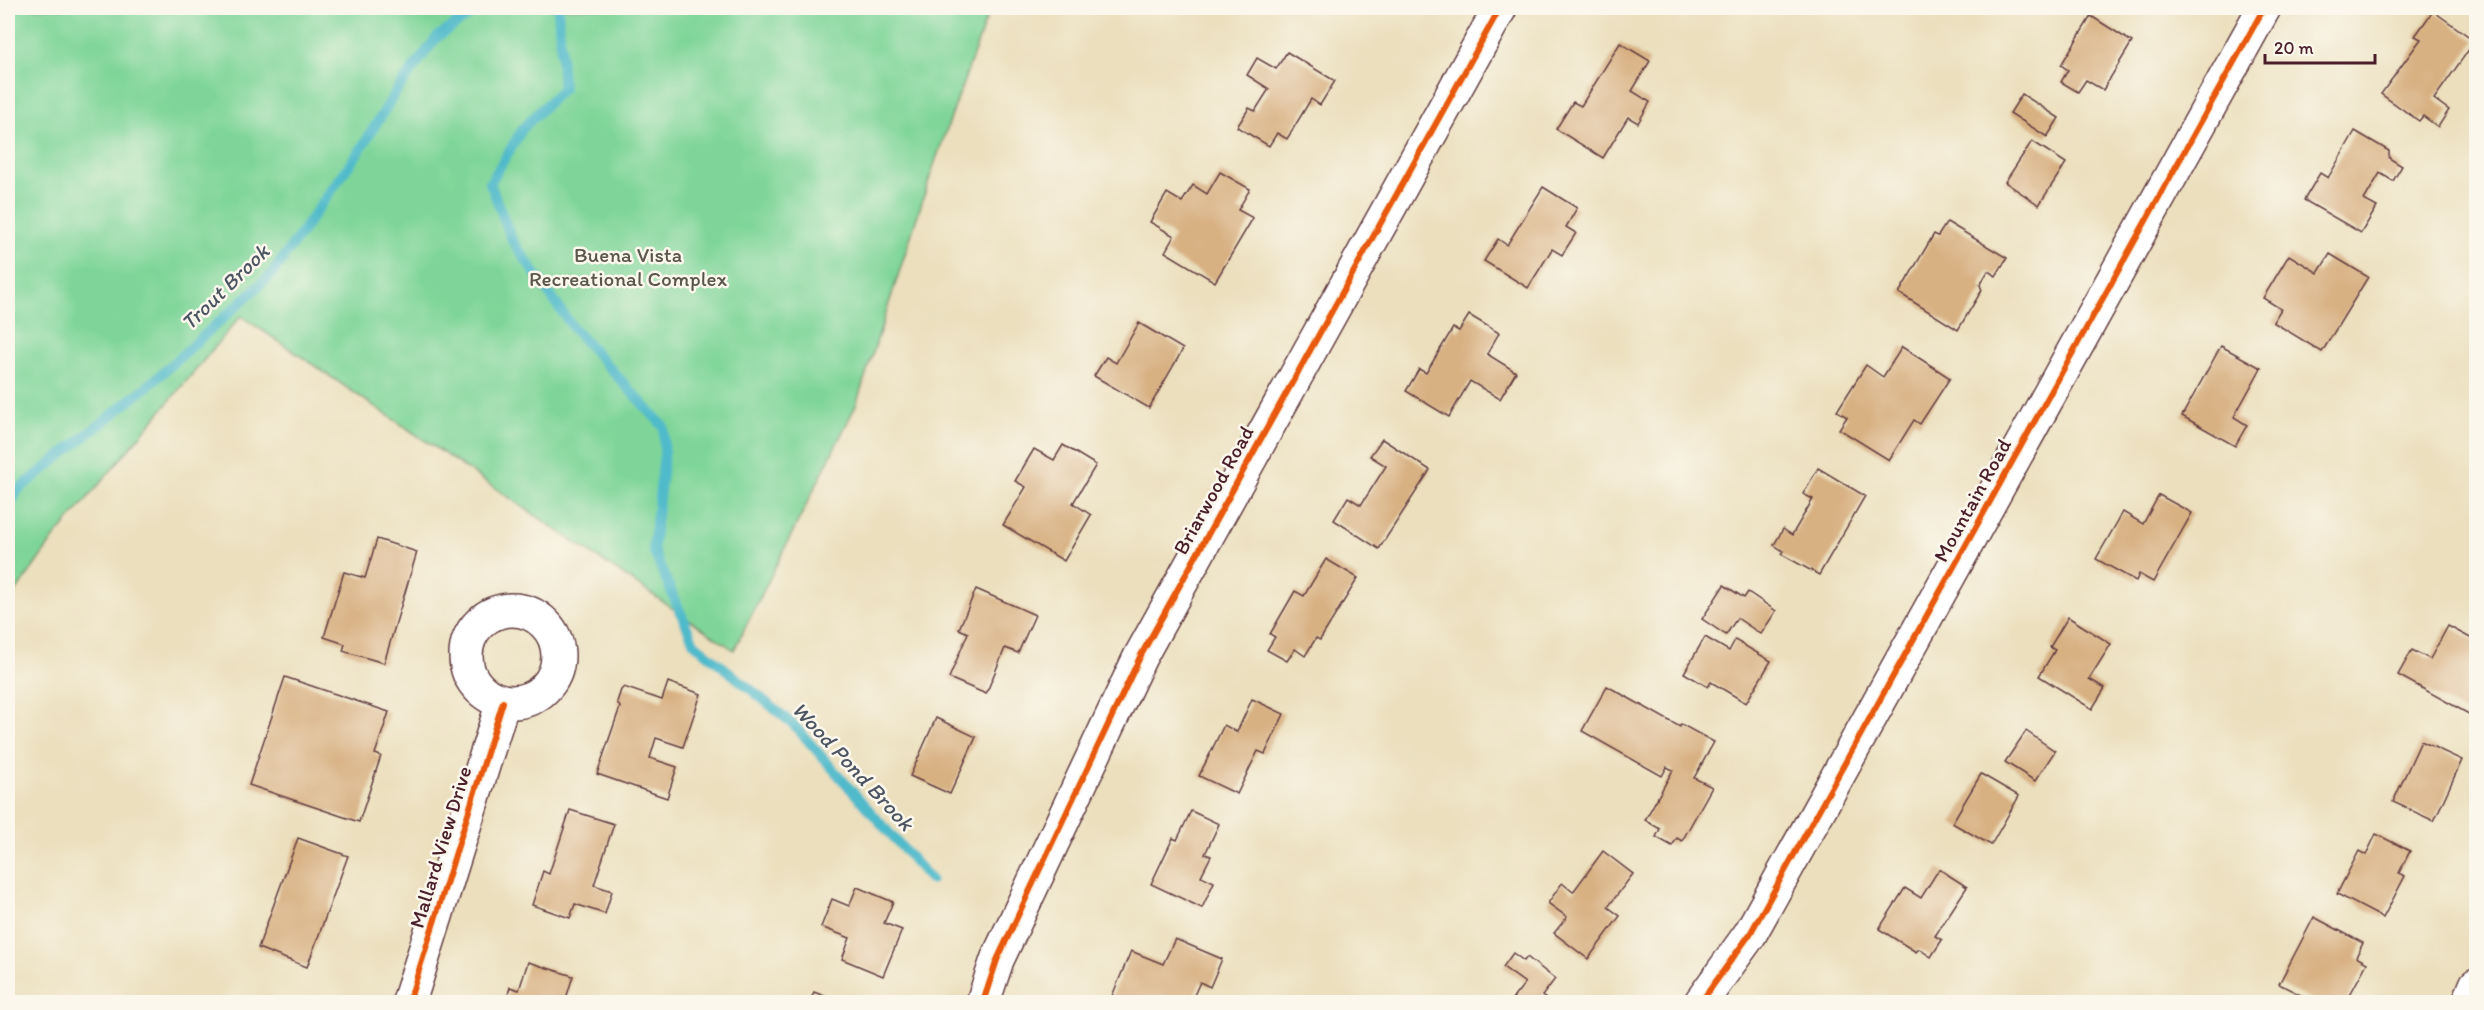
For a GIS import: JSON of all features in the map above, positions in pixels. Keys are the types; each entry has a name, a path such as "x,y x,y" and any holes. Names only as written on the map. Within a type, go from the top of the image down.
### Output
{"street":[{"name":"Briarwood Road","path":"983,1002 997,960 1140,657 1500,8"},
{"name":"Mountain Road","path":"1701,1002 1750,934 2264,8"},
{"name":"Mallard View Drive","path":"409,1002 503,702"},
{"path":"2469,1002 2476,985"}],"green space":[{"name":"Buena Vista Recreational Complex","path":"8,8 990,8 934,165 856,405 734,650 241,316 54,538 8,603"}],"building":[{"path":"2433,11 2475,41 2434,99 2449,110 2438,127 2423,116 2419,121 2381,94 2421,39 2415,36"},
{"path":"2091,16 2132,42 2103,90 2086,80 2078,92 2061,82 2068,70 2061,65"},
{"path":"1620,43 1650,61 1632,91 1650,102 1638,123 1628,117 1603,158 1556,129 1573,102 1581,106"},
{"path":"1287,52 1335,81 1320,105 1311,99 1287,139 1277,133 1269,146 1237,127 1249,108 1255,111 1269,89 1247,75 1257,58 1276,69"},
{"path":"2022,94 2059,118 2047,137 2010,113"},
{"path":"2355,131 2389,151 2389,158 2402,166 2393,181 2380,173 2364,200 2377,207 2361,233 2304,200 2320,173 2328,178"},
{"path":"2032,141 2066,163 2039,205 2005,182"},
{"path":"1220,172 1250,189 1238,210 1253,218 1215,282 1165,252 1174,236 1150,222 1167,193 1182,202 1193,185 1207,194"},
{"path":"1543,187 1577,208 1566,227 1576,233 1562,255 1552,249 1528,288 1484,261 1498,239 1507,245"},
{"path":"1947,222 2007,258 1996,276 1988,271 1980,285 1982,290 1958,330 1899,293 1934,234 1938,236"},
{"path":"2330,254 2368,277 2322,352 2273,322 2281,309 2263,298 2289,255 2318,273"},
{"path":"1469,315 1499,333 1487,354 1516,372 1500,399 1470,381 1449,417 1406,391 1419,369 1426,373 1453,328 1459,331"},
{"path":"1139,323 1183,349 1149,408 1094,376 1106,357 1116,363"},
{"path":"2221,346 2261,368 2234,417 2247,425 2235,446 2182,416"},
{"path":"1902,347 1950,378 1920,424 1914,420 1889,460 1839,429 1847,417 1837,411 1866,365 1883,377"},
{"path":"1382,439 1430,470 1379,549 1334,520 1348,497 1361,505 1386,466 1370,456"},
{"path":"1063,445 1096,465 1073,503 1091,515 1064,561 1003,525 1026,487 1015,481 1034,449 1054,460"},
{"path":"1818,468 1865,496 1819,575 1781,554 1783,551 1774,545 1783,529 1792,535 1813,499 1803,494"},
{"path":"2159,495 2192,513 2153,582 2139,574 2136,581 2096,559 2123,512 2143,524"},
{"path":"377,539 417,552 384,663 343,651 345,644 324,637 344,572 365,578"},
{"path":"1326,559 1358,578 1320,640 1316,638 1305,656 1295,649 1287,661 1267,650 1275,637 1270,634 1295,591 1304,596"},
{"path":"1724,585 1744,598 1748,592 1776,611 1761,634 1737,618 1726,635 1702,619"},
{"path":"976,589 1035,615 1018,653 1005,648 986,694 949,678 968,633 959,629"},
{"path":"2068,617 2111,644 2089,679 2105,688 2092,709 2039,676 2055,650 2050,647"},
{"path":"2448,626 2476,641 2476,718 2398,675 2412,650 2430,659"},
{"path":"1705,637 1729,651 1735,640 1771,661 1746,703 1711,682 1708,687 1684,673"},
{"path":"285,677 389,712 375,754 381,756 359,822 249,785"},
{"path":"668,682 701,694 683,747 656,738 650,758 677,767 667,798 597,774 620,707 617,702 621,690 624,687 662,700"},
{"path":"1607,686 1680,727 1681,724 1714,742 1694,778 1712,787 1682,841 1677,838 1672,846 1656,837 1660,829 1645,820 1673,770 1667,767 1662,776 1582,731"},
{"path":"1252,699 1284,714 1265,754 1258,751 1237,794 1199,776 1224,725 1237,732"},
{"path":"936,718 976,737 950,794 910,776"},
{"path":"2026,731 2055,751 2035,781 2005,762"},
{"path":"2421,741 2462,760 2434,821 2393,802"},
{"path":"1981,774 2019,796 1991,845 1952,823"},
{"path":"570,810 614,824 594,885 612,891 605,914 575,904 570,918 532,905 543,871 549,874"},
{"path":"1191,811 1219,824 1205,854 1211,856 1201,876 1214,882 1202,908 1151,884 1173,838 1177,840"},
{"path":"2376,834 2410,851 2399,873 2405,876 2383,918 2337,894 2359,851 2366,855"},
{"path":"298,838 348,856 307,967 258,948"},
{"path":"1603,851 1633,874 1608,907 1620,916 1588,959 1554,933 1567,917 1548,903 1562,883 1573,892"},
{"path":"1939,869 1967,887 1935,936 1942,940 1931,957 1919,949 1916,952 1879,929 1905,888 1921,898"},
{"path":"857,887 893,902 884,923 902,930 883,976 842,959 850,938 821,927 832,899 849,906"},
{"path":"2314,917 2363,943 2356,957 2367,963 2346,1002 2314,1002 2279,984"},
{"path":"1175,939 1222,959 1210,987 1200,982 1191,1002 1126,1002 1112,996 1131,951 1163,964"},
{"path":"1513,953 1524,961 1527,957 1555,979 1542,996 1550,1002 1510,1002 1525,983 1503,967"},
{"path":"528,962 573,976 565,1002 506,1002 510,987 519,990"},
{"path":"814,992 840,1002 810,1002"}],"waterway":[{"name":"Trout Brook","path":"8,508 18,490 149,385 272,274 362,147 395,93 437,37 480,8"},
{"name":"Wood Pond Brook","path":"558,8 563,88 523,128 490,183 512,240 573,328 664,427 664,454 653,550 694,643 794,725 931,880"}],"cycle path":[{"path":"983,1002 997,960 1140,657 1500,8"},
{"path":"1701,1002 1750,934 2264,8"},
{"path":"409,1002 503,702"}]}
